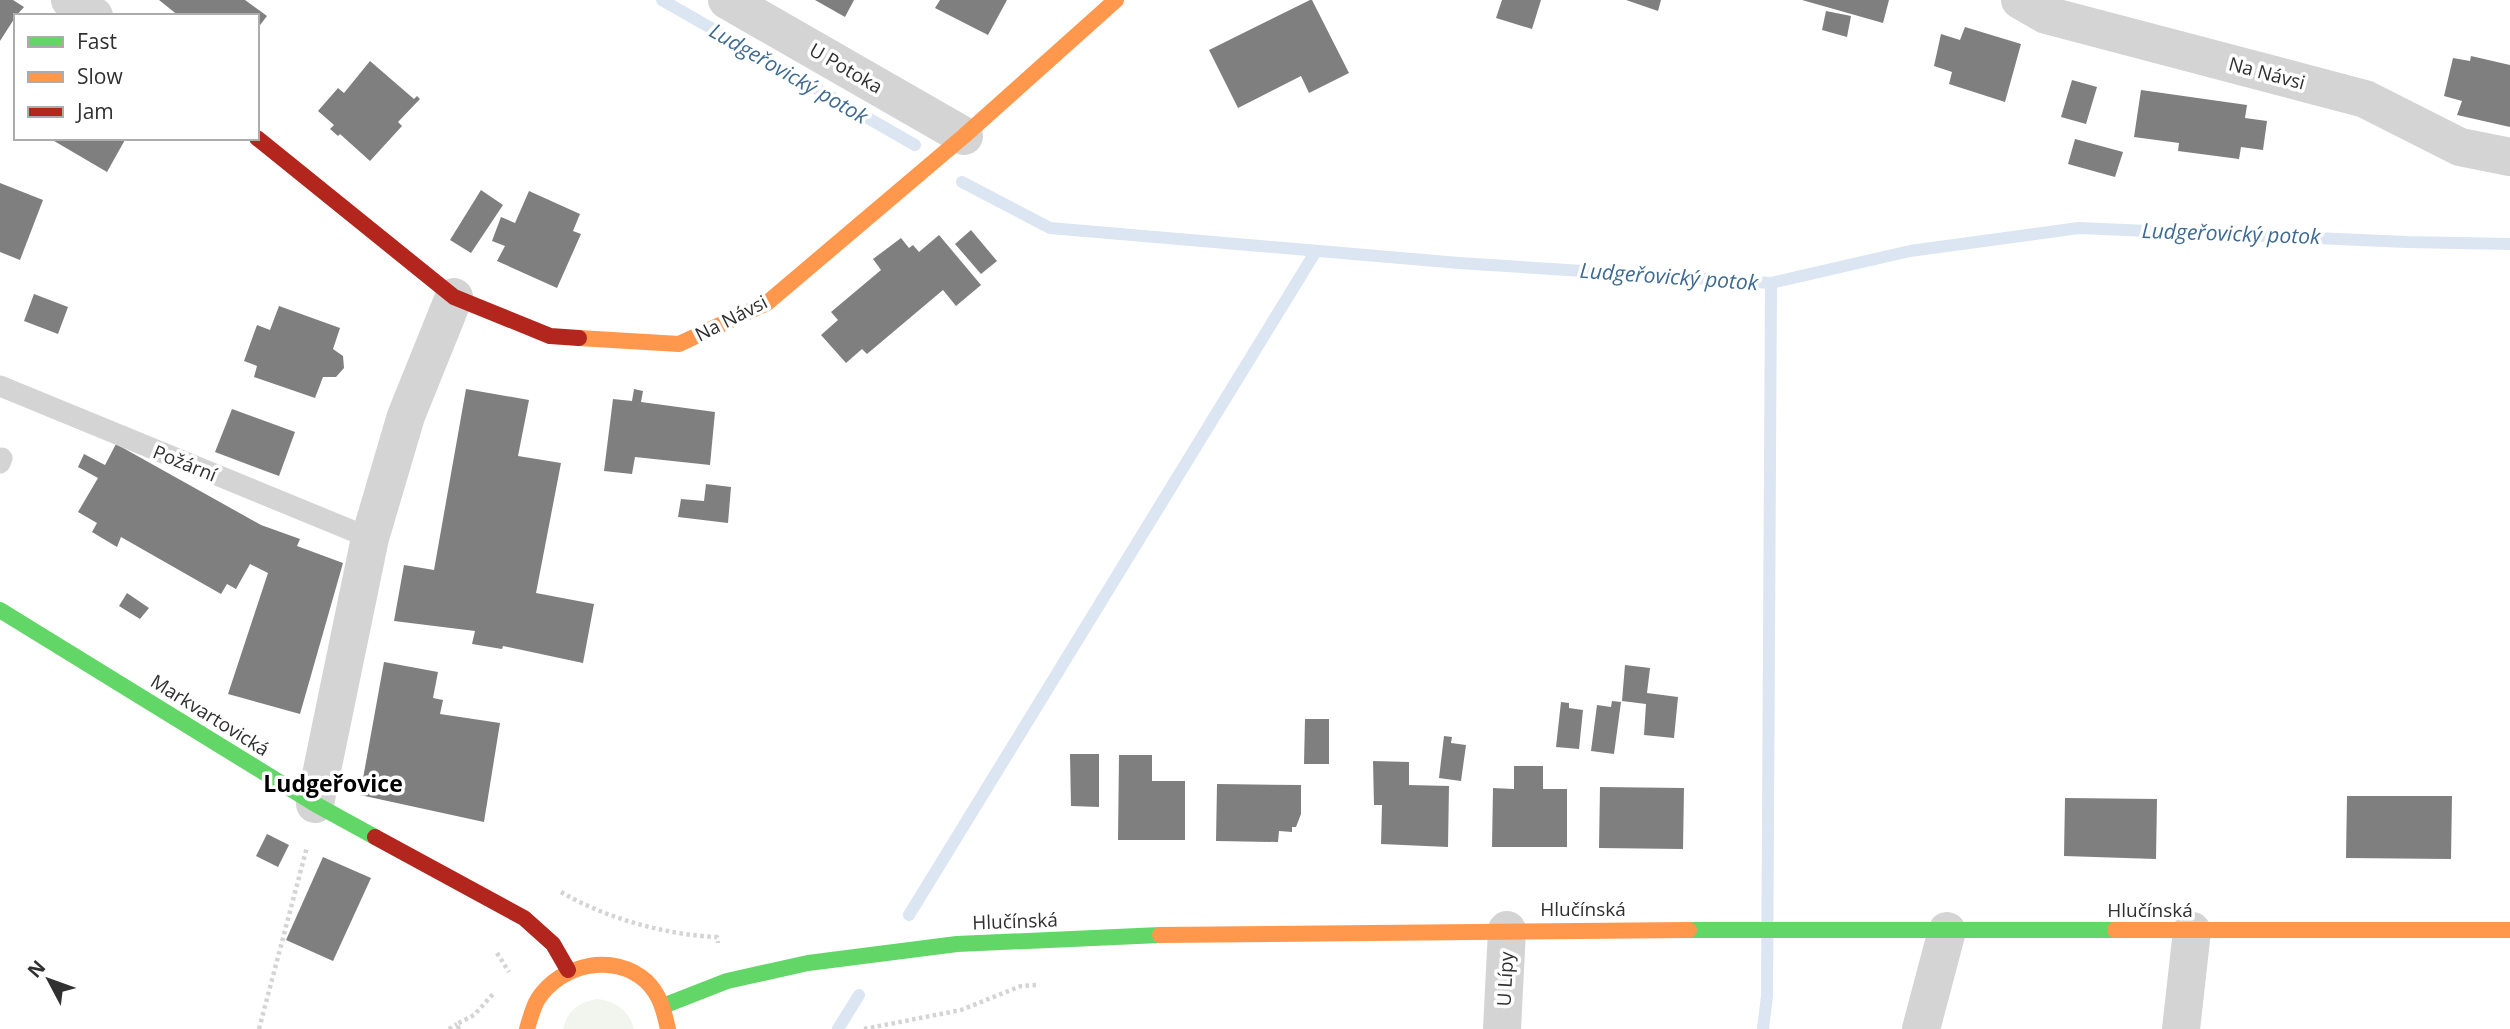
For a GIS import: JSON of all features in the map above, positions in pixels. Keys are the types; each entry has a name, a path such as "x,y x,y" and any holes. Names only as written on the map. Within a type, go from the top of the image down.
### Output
{"street":[{"path":"70,0 91,14"},
{"name":"U Potoka","path":"727,0 964,136"},
{"name":"Na Návsi","path":"259,140 454,297 550,335 680,344 767,303 964,136 1116,0"},
{"name":"Na Návsi","path":"2046,5 2365,99 2460,147 2510,157"},
{"path":"315,804 370,538 406,416 454,297"},
{"name":"Markvartovická","path":"0,610 315,804 524,918 553,944 568,971"},
{"name":"Hlučínská","path":"663,1006 727,981 766,971 957,944 1133,935 1507,930 2510,930"},
{"name":"U Lípy","path":"1502,1029 1507,930"},
{"path":"1921,1029 1947,930"},
{"path":"2181,1029 2192,931"},
{"path":"527,1029 529,1016 539,995 555,979 583,965 616,965 644,980 656,992 663,1006 668,1029"}],"lane":[{"name":"Požární","path":"0,386 370,538"}],"path":[{"path":"259,1029 305,858 315,804"},
{"path":"864,1029 961,1010 1021,986 1049,984"},
{"path":"449,1029 458,1027 474,1015 502,985"}],"shaded area":[{"path":"597,999 621,1008 634,1029 563,1029 567,1017 575,1008"}],"building":[{"path":"0,0 13,0 24,7 18,14 14,14 14,19 0,41"},
{"path":"159,0 245,0 267,16 259,26 259,14 176,14"},
{"path":"815,0 854,0 845,17"},
{"path":"940,0 1007,0 988,35 935,8"},
{"path":"1310,0 1349,73 1309,93 1301,76 1238,108 1209,50"},
{"path":"1502,0 1541,0 1532,29 1496,18"},
{"path":"1626,0 1661,0 1658,11"},
{"path":"1802,0 1889,0 1883,23"},
{"path":"1826,11 1851,16 1847,37 1822,30"},
{"path":"1965,27 2021,44 2005,102 1949,84 1952,72 1934,66 1941,34 1960,40"},
{"path":"2471,56 2510,65 2510,127 2457,115 2462,101 2444,96 2453,58 2470,61"},
{"path":"370,61 414,99 417,96 420,99 398,122 402,126 370,161 340,134 338,136 330,129 334,125 318,111 338,88 344,93"},
{"path":"2072,80 2097,87 2086,124 2061,117"},
{"path":"2141,90 2247,105 2245,118 2267,121 2263,150 2241,147 2239,159 2178,151 2179,143 2134,137"},
{"path":"2075,139 2123,152 2115,177 2068,164"},
{"path":"52,140 125,140 107,172"},
{"path":"0,183 43,200 20,260 0,252"},
{"path":"481,190 503,205 471,253 450,240"},
{"path":"529,191 580,214 573,231 581,234 557,288 497,261 505,246 492,241 501,217 515,223"},
{"path":"971,230 997,261 981,274 955,244"},
{"path":"939,235 981,285 956,306 943,290 867,354 862,349 846,363 821,335 838,320 831,312 881,270 873,259 901,238 909,248 913,245 919,252"},
{"path":"34,294 68,307 58,334 24,321"},
{"path":"279,306 340,328 333,349 343,356 344,368 336,377 323,377 315,398 254,377 257,366 244,361 257,325 270,330"},
{"path":"466,389 529,400 518,456 561,463 536,593 594,604 583,663 503,646 502,649 472,644 475,631 394,621 404,565 434,570"},
{"path":"634,389 643,391 641,402 715,412 710,465 635,457 632,474 604,471 613,399 632,401"},
{"path":"232,409 295,432 279,476 215,452"},
{"path":"116,444 261,525 300,539 297,546 343,563 300,714 228,694 268,573 250,564 236,589 227,584 221,594 121,537 117,547 92,532 97,523 78,512 98,478 78,467 84,454 105,465"},
{"path":"706,484 731,487 728,523 678,517 681,499 704,501"},
{"path":"127,593 149,608 140,619 119,606"},
{"path":"384,662 438,672 433,698 443,700 440,714 500,723 484,822 360,795"},
{"path":"1625,665 1650,668 1647,693 1678,697 1674,738 1644,735 1646,704 1622,701"},
{"path":"1612,701 1621,702 1614,754 1591,751 1597,705 1611,707"},
{"path":"1561,702 1569,703 1569,708 1583,710 1579,749 1556,747"},
{"path":"1305,719 1329,719 1329,764 1304,764"},
{"path":"1444,736 1452,737 1451,743 1466,745 1461,781 1439,778"},
{"path":"1070,754 1099,754 1099,807 1071,806"},
{"path":"1119,755 1152,755 1152,781 1185,781 1185,840 1118,840"},
{"path":"1373,761 1409,762 1409,785 1449,786 1448,847 1381,844 1382,805 1374,805"},
{"path":"1514,766 1543,766 1543,789 1567,789 1567,847 1492,847 1493,788 1514,789"},
{"path":"1217,784 1301,785 1301,814 1296,827 1292,827 1292,832 1279,831 1278,842 1216,841"},
{"path":"1600,787 1684,788 1683,849 1599,848"},
{"path":"2347,796 2452,796 2451,859 2346,858"},
{"path":"2065,798 2157,799 2156,859 2064,856"},
{"path":"267,834 289,845 278,867 256,856"},
{"path":"323,857 371,878 333,961 286,940"}],"waterway":[{"name":"Ludgeřovický potok","path":"662,0 915,145"},
{"name":"Ludgeřovický potok","path":"962,182 1050,228 1459,263 1771,283 1910,251 2079,228 2510,244"},
{"path":"909,915 1316,251"},
{"path":"1763,1029 1767,996 1771,283"},
{"path":"838,1029 859,995"}],"traffic: fast":[{"path":"0,610 315,804 375,837"},
{"path":"1689,930 2115,930"},
{"path":"663,1006 727,981 808,963 957,944 1160,935"}],"traffic: slow":[{"path":"579,338 679,344 767,303 964,136 1116,0"},
{"path":"1160,935 1689,930"},
{"path":"2115,930 2510,930"},
{"path":"527,1029 536,1002 560,977 574,970 604,965 633,972 646,981 658,997 668,1029"}],"traffic: jam":[{"path":"259,140 454,297 550,336 579,338"},
{"path":"375,837 524,918 553,944 568,970"}],"district":[{"name":"Ludgeřovice","path":"333,783"}]}
